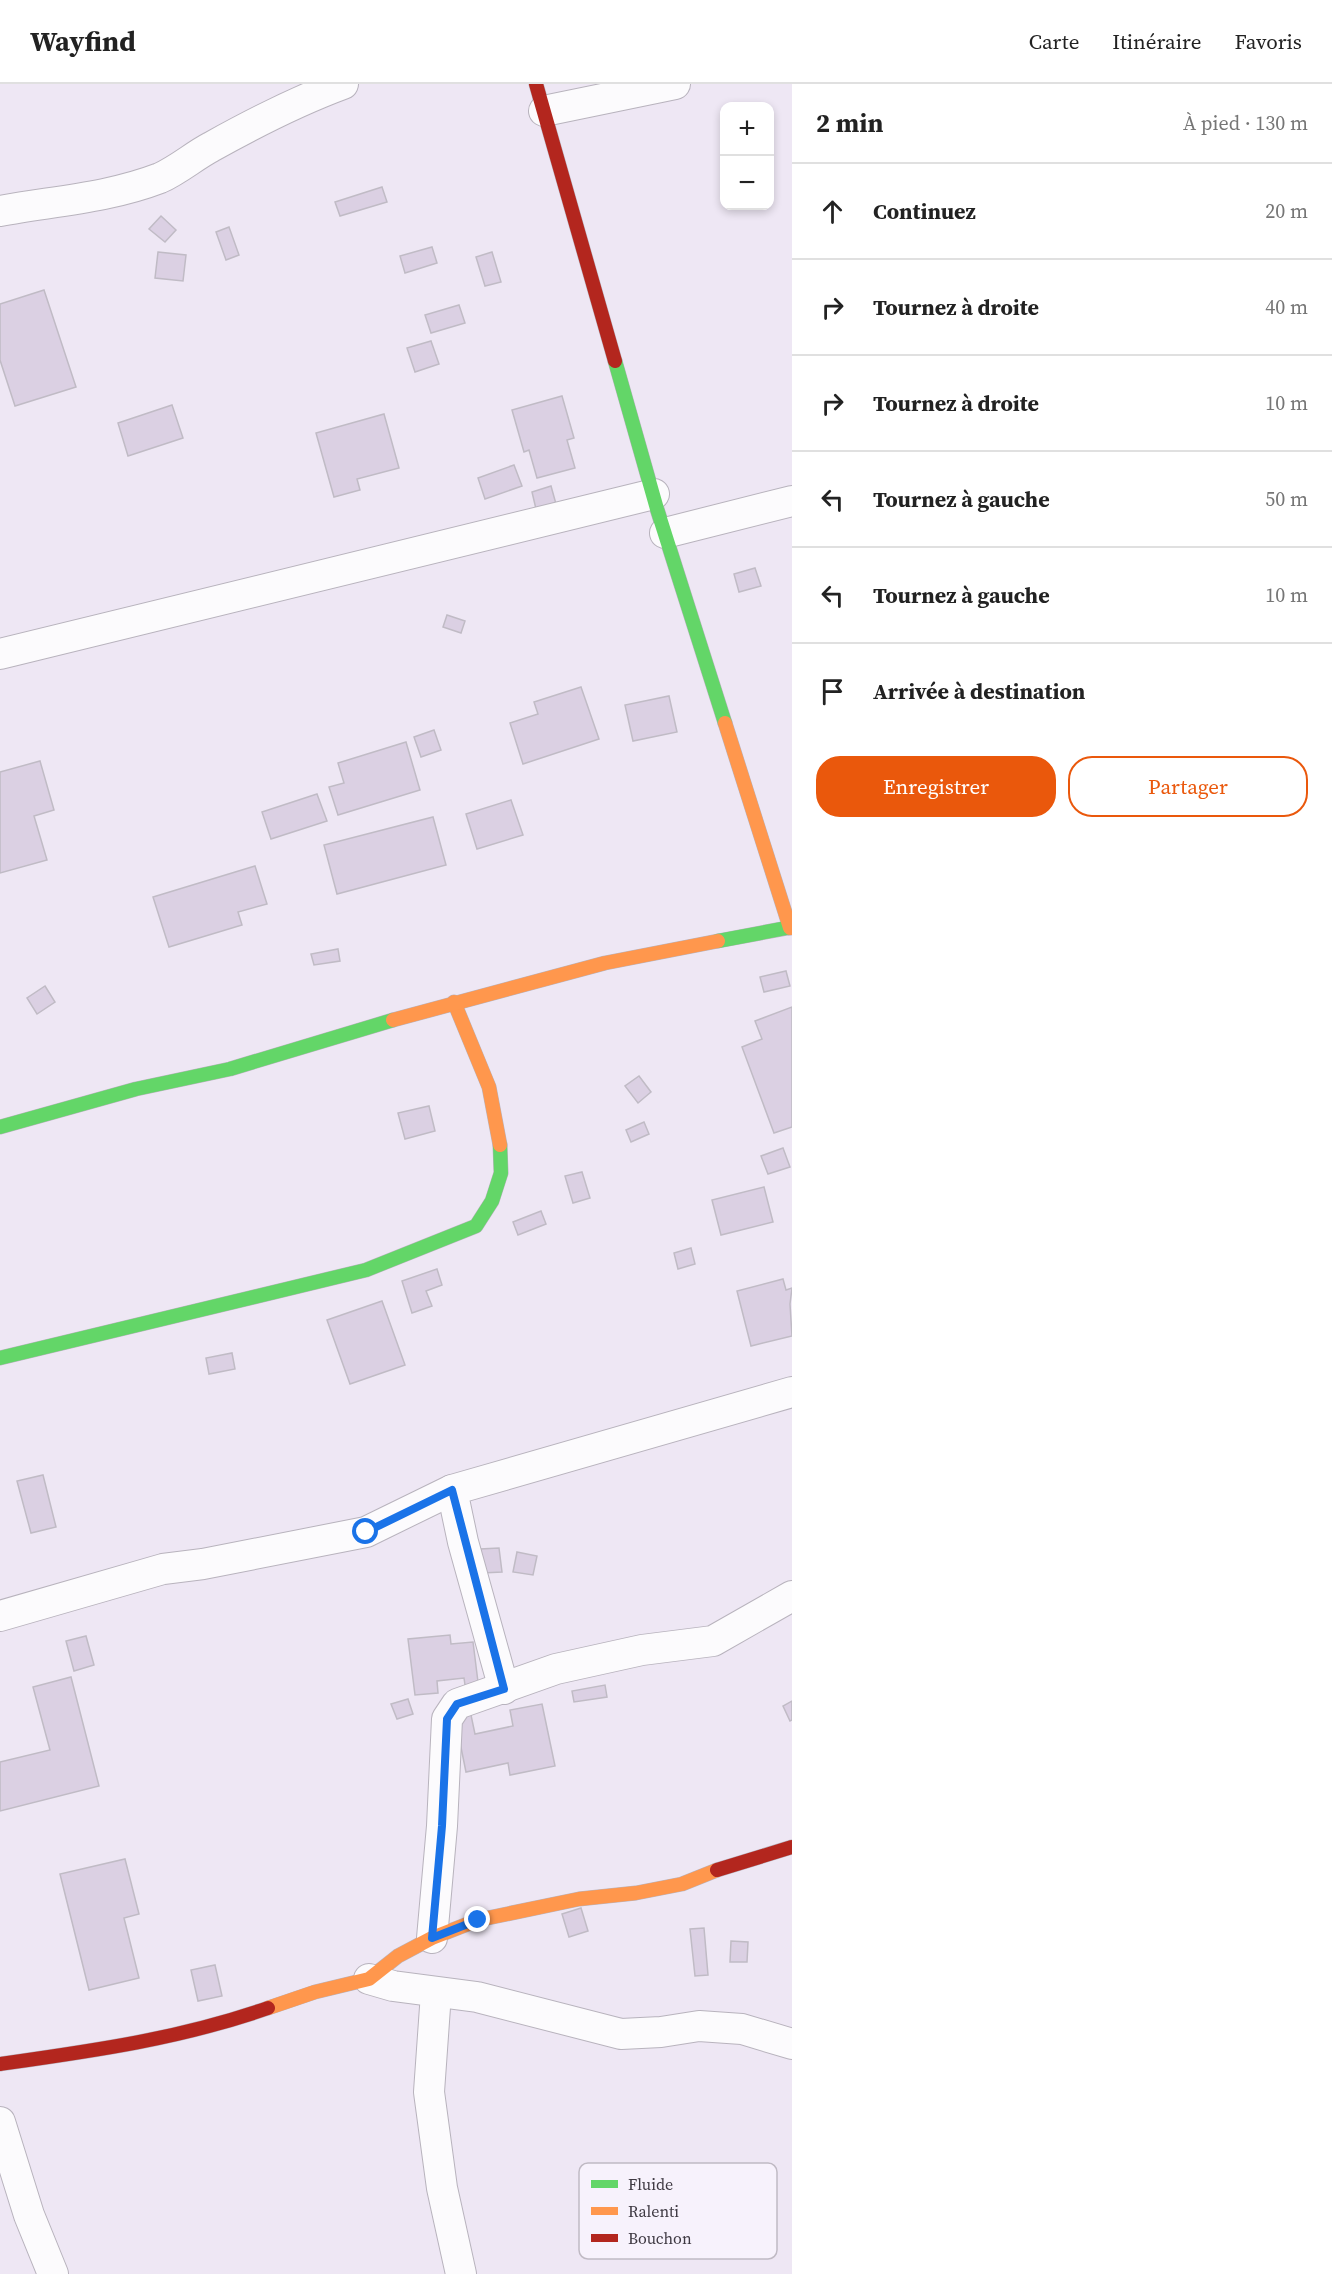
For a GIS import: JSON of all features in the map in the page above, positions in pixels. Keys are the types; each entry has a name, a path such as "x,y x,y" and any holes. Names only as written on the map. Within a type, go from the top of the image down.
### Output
{"street":[{"path":"0,211 88,199 125,190 163,176 208,148 292,104 343,84"},
{"path":"0,1127 136,1089 230,1069 454,1002 605,963 791,927 665,533 540,98 675,84"},
{"path":"0,654 654,494"},
{"path":"665,533 792,501"},
{"path":"0,1358 366,1270 476,1226 492,1202 501,1173 500,1136 489,1087 454,1002"},
{"path":"0,1616 163,1569 203,1564 366,1532 452,1490 792,1392"},
{"path":"452,1490 504,1689"},
{"path":"432,1938 442,1826 447,1719 457,1704 556,1669 642,1650 713,1641 792,1596"},
{"path":"0,2064 145,2043 220,2025 315,1992 369,1978 398,1956 432,1938 478,1920 520,1914 579,1899 636,1893 682,1884 736,1862 792,1847"},
{"path":"369,1978 393,1986 477,1997 621,2034 699,2026 742,2029 792,2044"},
{"path":"436,1993 429,2092 442,2188 461,2274"},
{"path":"0,2122 29,2215 52,2274"}],"building":[{"path":"382,187 387,202 340,216 335,202"},
{"path":"161,216 176,230 165,242 149,229"},
{"path":"229,227 239,255 226,260 216,232"},
{"path":"432,247 437,263 405,273 400,256"},
{"path":"158,252 186,255 183,281 155,278"},
{"path":"492,252 501,282 485,286 476,257"},
{"path":"44,290 76,387 15,406 0,360 0,304"},
{"path":"459,305 465,323 431,333 425,315"},
{"path":"431,341 439,364 415,372 407,348"},
{"path":"562,396 574,438 567,440 575,468 537,478 529,450 524,452 512,410"},
{"path":"172,405 183,438 128,456 118,423"},
{"path":"384,414 399,468 357,479 360,490 334,497 316,433"},
{"path":"514,465 522,486 485,499 478,478"},
{"path":"551,486 556,504 536,509 532,492"},
{"path":"755,568 761,586 739,592 734,574"},
{"path":"447,615 465,621 461,633 443,627"},
{"path":"581,687 599,739 523,764 510,723 538,714 534,702"},
{"path":"669,696 677,732 633,741 625,705"},
{"path":"434,730 441,750 421,757 414,737"},
{"path":"406,742 420,790 338,815 329,787 344,783 338,763"},
{"path":"40,761 54,810 34,816 47,860 0,873 0,772"},
{"path":"317,794 327,821 271,839 262,812"},
{"path":"511,800 523,835 477,849 466,814"},
{"path":"433,817 446,865 337,894 324,845"},
{"path":"255,866 267,904 238,912 242,925 169,947 153,897"},
{"path":"338,949 340,961 314,965 311,954"},
{"path":"786,971 790,986 764,992 760,977"},
{"path":"45,986 55,1002 37,1014 27,998"},
{"path":"792,1007 792,1127 774,1133 742,1047 762,1039 755,1021"},
{"path":"639,1076 651,1092 638,1103 625,1086"},
{"path":"429,1106 435,1131 405,1139 398,1113"},
{"path":"644,1122 649,1134 631,1142 626,1130"},
{"path":"783,1148 790,1167 768,1174 761,1156"},
{"path":"582,1172 590,1198 573,1203 565,1176"},
{"path":"764,1187 773,1222 721,1235 712,1200"},
{"path":"541,1211 546,1224 518,1235 513,1222"},
{"path":"691,1248 695,1264 678,1269 674,1253"},
{"path":"437,1269 442,1285 426,1291 432,1306 412,1313 402,1281"},
{"path":"783,1279 786,1290 792,1288 790,1304 792,1336 751,1346 737,1291"},
{"path":"382,1301 405,1365 350,1384 327,1320"},
{"path":"232,1353 235,1369 209,1374 206,1358"},
{"path":"43,1475 56,1527 31,1533 17,1481"},
{"path":"499,1548 502,1572 482,1573 480,1549"},
{"path":"517,1552 537,1556 533,1575 513,1572"},
{"path":"450,1635 451,1644 473,1642 479,1690 466,1692 464,1678 437,1681 438,1693 415,1695 408,1639"},
{"path":"86,1636 94,1665 74,1671 66,1641"},
{"path":"71,1677 99,1786 0,1811 0,1762 50,1750 33,1687"},
{"path":"605,1685 607,1697 574,1702 572,1691"},
{"path":"408,1699 413,1714 397,1719 391,1704"},
{"path":"792,1701 792,1720 790,1721 783,1706"},
{"path":"542,1704 555,1766 510,1775 508,1763 466,1772 455,1718 471,1715 475,1734 513,1726 510,1710"},
{"path":"125,1859 139,1914 124,1918 139,1978 89,1990 60,1874"},
{"path":"581,1908 588,1931 569,1937 562,1914"},
{"path":"704,1928 708,1975 695,1976 690,1929"},
{"path":"731,1941 748,1942 747,1962 730,1962"},
{"path":"215,1965 222,1996 198,2001 191,1970"}],"traffic: fast":[{"path":"615,361 657,509 725,723"},
{"path":"718,941 792,927"},
{"path":"0,1127 136,1089 230,1069 393,1020"},
{"path":"0,1358 366,1270 476,1226 492,1201 501,1173 500,1145"}],"traffic: slow":[{"path":"725,723 790,928"},
{"path":"393,1020 605,963 718,941"},
{"path":"454,1002 489,1087 500,1145"},
{"path":"268,2008 315,1992 369,1979 398,1956 432,1938 478,1920 579,1899 636,1893 682,1884 717,1870"}],"traffic: jam":[{"path":"536,84 615,361"},
{"path":"717,1870 792,1847"},
{"path":"0,2064 102,2049 168,2036 268,2008"}],"route":[{"path":"366,1532 452,1490 463,1542 504,1689 457,1704 447,1719 442,1826 432,1938 478,1920"}]}
